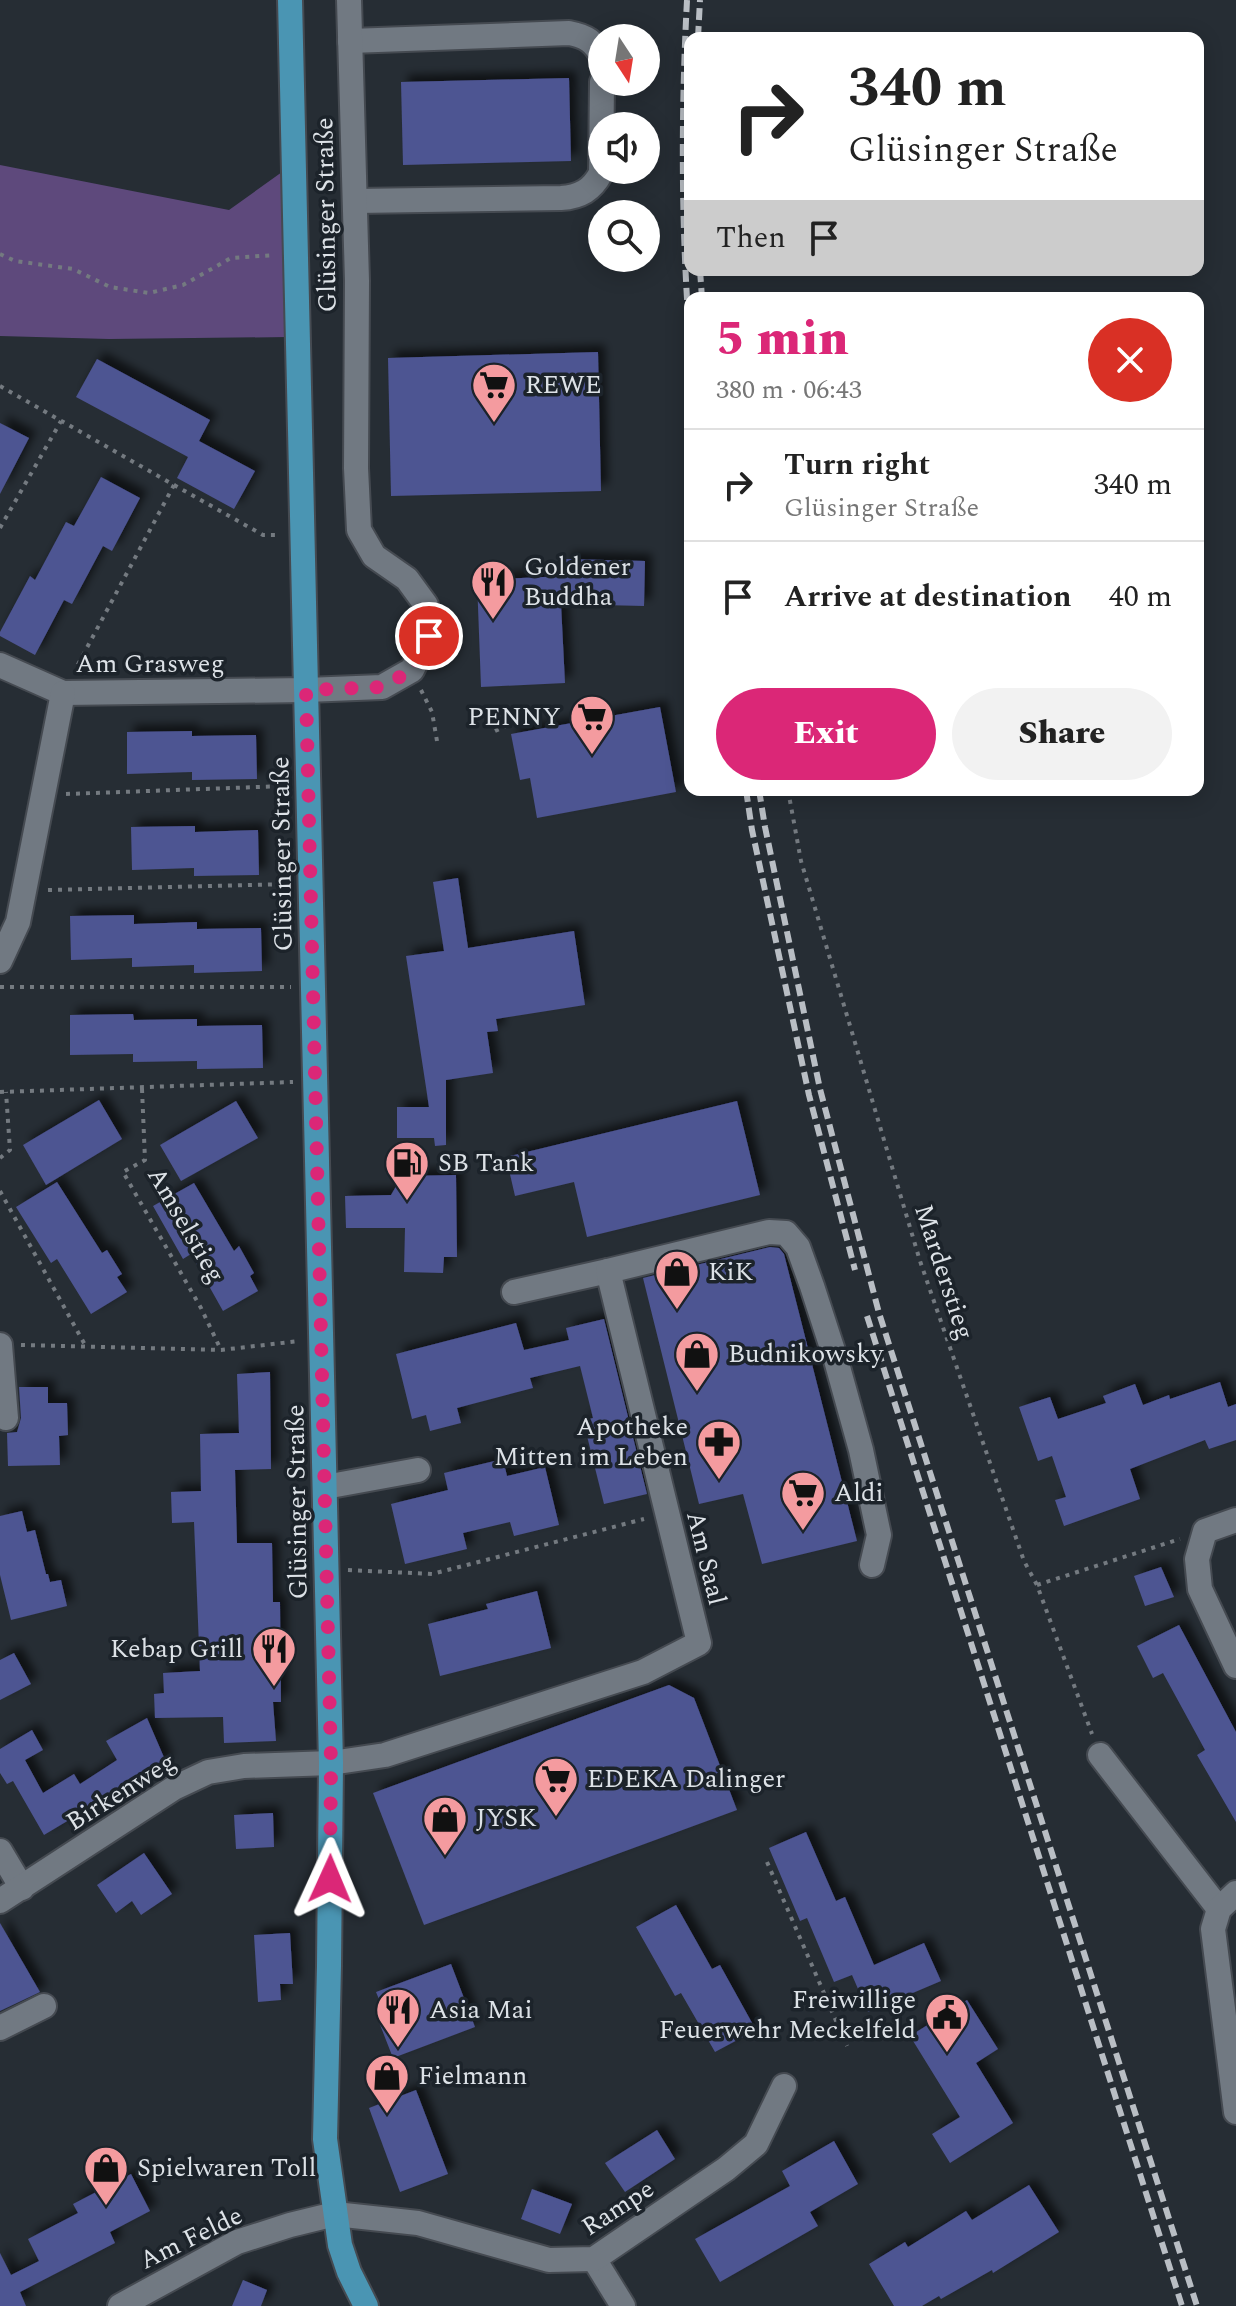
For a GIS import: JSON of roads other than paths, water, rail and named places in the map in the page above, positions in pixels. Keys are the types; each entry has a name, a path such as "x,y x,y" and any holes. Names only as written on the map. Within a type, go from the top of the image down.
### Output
{"main road":[{"name":"Glüsinger Straße","path":"290,0 331,1763 325,2139 340,2245 366,2306"}],"street":[{"name":"Glüsinger Straße","path":"306,690 382,687 412,670 429,636 426,605 407,579 374,556 359,530 356,468 357,281 349,0"},
{"path":"350,41 569,33 588,40"},
{"path":"355,201 561,198 580,195 596,183 601,173 602,96"},
{"name":"Am Grasweg","path":"0,665 63,693 306,690"},
{"path":"0,961 18,922 63,693"},
{"path":"514,1292 769,1232 786,1233 798,1247 836,1360 861,1450 879,1535 872,1565"},
{"name":"Am Saal","path":"331,1763 385,1755 643,1672 699,1643 608,1271"},
{"path":"1,1345 6,1418"},
{"path":"325,1487 418,1470"},
{"path":"1236,1520 1205,1531 1197,1559 1200,1589 1236,1666"},
{"path":"1100,1755 1227,1901 1213,1929 1236,2112"},
{"name":"Birkenweg","path":"0,1901 174,1788 208,1772 244,1766 331,1763"},
{"path":"0,1851 22,1888"},
{"path":"0,2028 44,2006"},
{"name":"Rampe","path":"335,2214 418,2223 549,2260 594,2259 726,2169 756,2144 784,2086"},
{"name":"Am Felde","path":"127,2304 237,2242 335,2214"},
{"path":"594,2259 623,2306"}],"railway":[{"path":"686,32 687,0"},
{"path":"698,32 700,0"},
{"path":"684,86 684,214"},
{"path":"686,276 687,292"},
{"path":"700,276 702,292"},
{"path":"747,796 809,1095 855,1270"},
{"path":"760,796 820,1089 879,1313 1197,2306"},
{"path":"867,1316 1182,2306"}],"place":[{"name":"REWE","path":"494,424"},
{"name":"Goldener Buddha","path":"493,621"},
{"name":"PENNY","path":"592,756"},
{"name":"SB Tank","path":"407,1202"},
{"name":"KiK","path":"677,1311"},
{"name":"Budnikowsky","path":"697,1393"},
{"name":"Apotheke Mitten im Leben","path":"719,1481"},
{"name":"Aldi","path":"803,1532"},
{"name":"Kebap Grill","path":"274,1688"},
{"name":"EDEKA Dalinger","path":"556,1818"},
{"name":"JYSK","path":"445,1857"},
{"name":"Asia Mai","path":"398,2049"},
{"name":"Freiwillige Feuerwehr Meckelfeld","path":"947,2054"},
{"name":"Fielmann","path":"387,2115"},
{"name":"Spielwaren Toll","path":"106,2207"}]}
